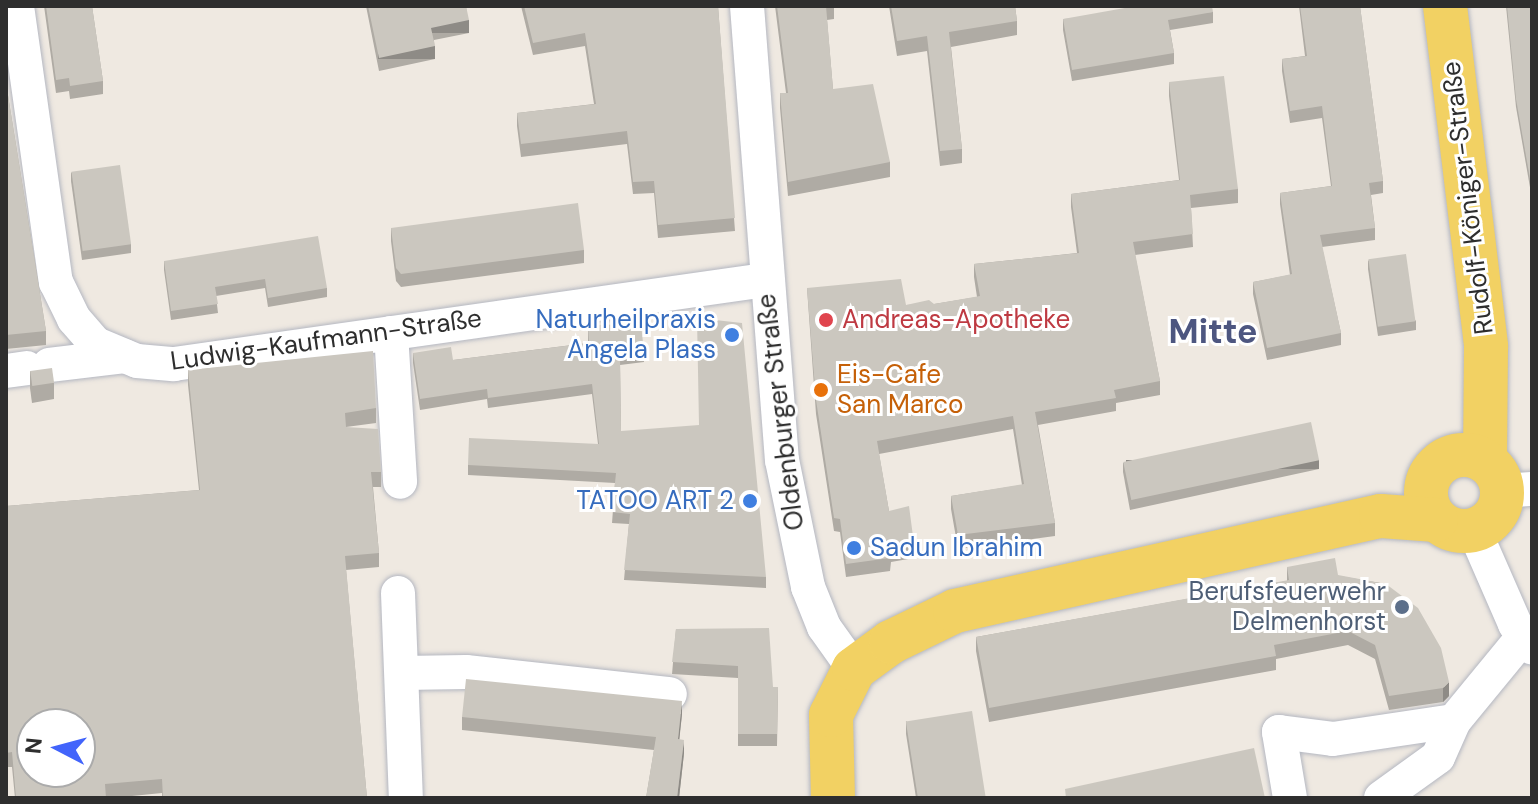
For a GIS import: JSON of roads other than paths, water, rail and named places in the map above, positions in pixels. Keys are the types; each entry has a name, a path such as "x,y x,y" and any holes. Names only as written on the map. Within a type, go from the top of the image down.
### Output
{"main road":[{"name":"Rudolf-Königer-Straße","path":"1445,6 1480,281 1484,390 1482,474 1427,504 1455,525"},
{"path":"833,798 831,715 854,669 891,642 955,611 1381,516 1455,525 1497,513 1482,474 1400,495 1381,516"}],"street":[{"name":"Ludwig-Kaufmann-Straße","path":"17,6 56,282 74,319 96,344 124,356 174,364 766,280"},
{"name":"Oldenburger Straße","path":"747,6 782,460 799,555 824,627 854,669"},
{"path":"391,333 400,482"},
{"path":"27,368 124,356"},
{"path":"1381,798 1438,757 1454,721 1527,642 1455,525"},
{"path":"398,593 406,798"},
{"path":"402,673 466,672 670,694"},
{"path":"1290,798 1279,732 1333,739 1454,721"}],"place":[{"name":"Andreas-Apotheke","path":"826,320"},
{"name":"Naturheilpraxis Angela Plass","path":"732,335"},
{"name":"Eis-Cafe San Marco","path":"821,390"},
{"name":"TATOO ART 2","path":"750,501"},
{"name":"Sadun Ibrahim","path":"854,548"},
{"name":"Berufsfeuerwehr Delmenhorst","path":"1402,607"}],"district":[{"name":"Mitte","path":"1213,332"}]}
